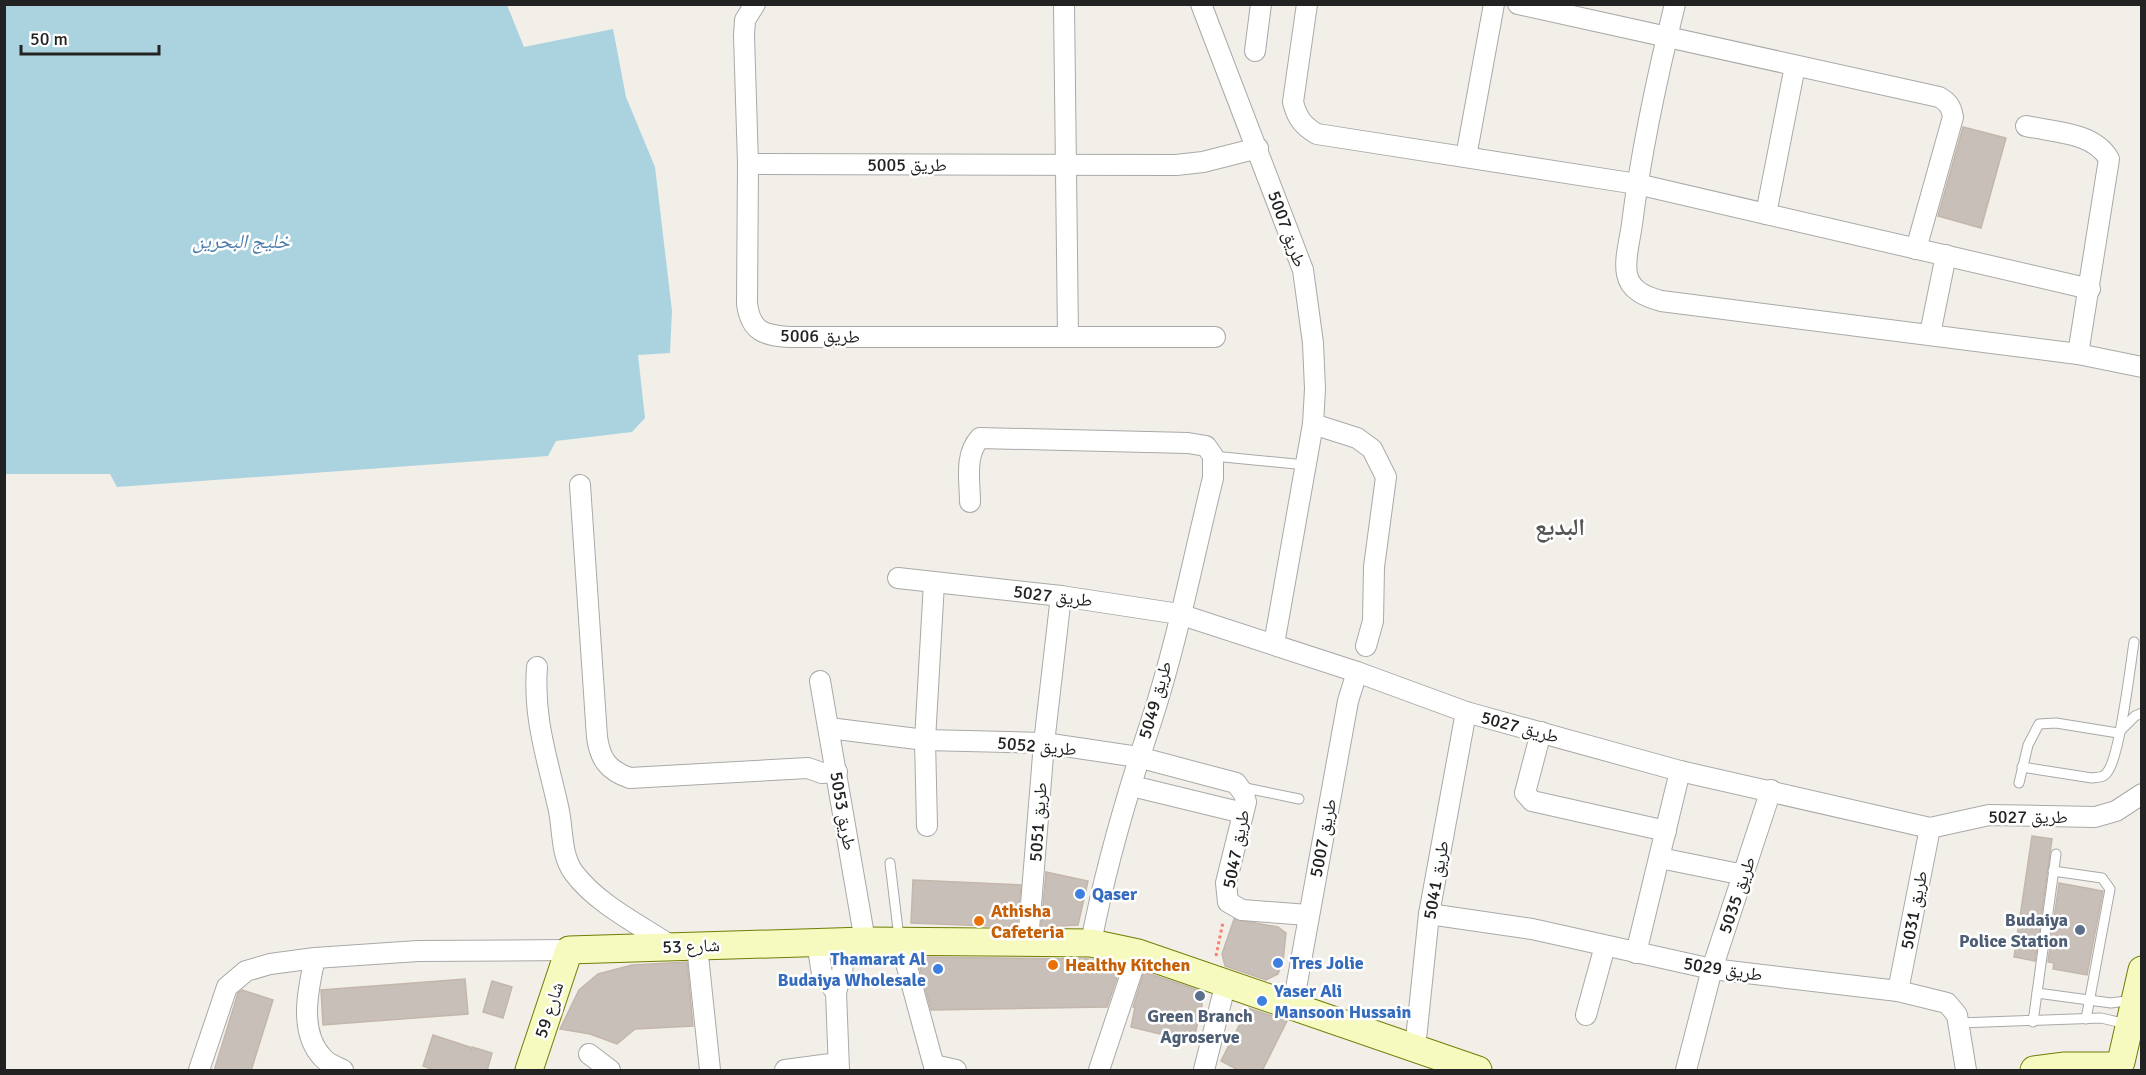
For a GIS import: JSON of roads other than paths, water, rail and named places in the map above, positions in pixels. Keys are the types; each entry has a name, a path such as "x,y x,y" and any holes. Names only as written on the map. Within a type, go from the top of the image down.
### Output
{"street":[{"name":"طريق 5006","path":"755,4 744,20 748,164 747,304 749,318 757,330 771,336 789,337 1215,336"},
{"path":"1064,4 1068,337"},
{"name":"طريق 5007","path":"1201,4 1303,270 1313,343 1315,389 1313,424 1274,644"},
{"path":"1255,51 1260,4"},
{"path":"1307,4 1293,102 1296,116 1305,127 1330,138 1637,184 2090,289"},
{"path":"1466,157 1494,4"},
{"path":"1518,4 1939,97 1949,104 1953,117 1916,249"},
{"path":"1676,4 1637,184 1627,275 1634,289 1647,297 2078,354 2142,367"},
{"path":"1767,214 1795,66"},
{"path":"2026,126 2094,141 2103,148 2109,159 2078,354"},
{"name":"طريق 5005","path":"748,164 1189,164 1258,148"},
{"path":"1930,334 1946,255"},
{"path":"1313,424 1357,438 1372,449 1386,477 1374,567 1373,621 1366,646"},
{"path":"970,502 969,458 972,447 980,438 1188,443 1206,446 1213,456"},
{"name":"طريق 5049","path":"1091,943 1138,757 1151,723 1179,614 1212,478 1213,456"},
{"path":"580,485 597,737 599,752 606,765 617,774 630,778 812,768 822,773 836,766"},
{"name":"طريق 5027","path":"898,578 934,584 1061,596 1179,614 1357,672 1466,712 1680,771 1930,828 1989,815 2095,817 2116,811 2142,794"},
{"path":"927,826 925,740 934,584"},
{"name":"طريق 5051","path":"1028,942 1044,743 1061,596"},
{"path":"537,667 535,692 539,734 559,812 565,852 573,871 590,890 685,946 710,1071"},
{"name":"طريق 5007","path":"1293,1005 1348,701 1357,672"},
{"name":"طريق 5053","path":"820,681 836,766 856,941 836,992"},
{"name":"طريق 5041","path":"1415,1049 1429,914 1466,712"},
{"name":"طريق 5052","path":"829,728 925,740 1044,743 1138,757 1236,783 1241,787"},
{"path":"1541,732 1525,793 1526,797 1532,801 1666,831"},
{"path":"1636,953 1680,771"},
{"path":"1132,786 1243,813"},
{"name":"طريق 5047","path":"1241,787 1245,802 1226,883 1228,902 1242,910 1308,915"},
{"name":"طريق 5035","path":"1686,1071 1712,969 1771,790"},
{"name":"طريق 5031","path":"1898,991 1930,828"},
{"path":"1659,858 1744,875"},
{"name":"طريق 5029","path":"1429,914 1532,929 1712,969 1898,991 1947,1003 1953,1008 1959,1023"},
{"path":"900,941 935,1068 956,1071"},
{"name":"شارع 53","path":"199,1071 227,987 246,971 270,964 315,958 418,951 569,950 900,941 1091,943 1138,952 1478,1071"},
{"path":"785,1071 838,1067 836,992 822,974 817,942"},
{"path":"1586,1014 1605,946"},
{"name":"شارع 59","path":"529,1071 569,950"},
{"path":"1099,1071 1138,952"},
{"path":"315,958 306,999 312,1040 323,1059 343,1071"},
{"path":"2034,1071 2065,1066 2123,1063 2142,970"},
{"path":"1203,1071 1218,979"},
{"path":"1959,1023 1966,1071"},
{"path":"589,1054 610,1071"}],"lane":[{"path":"1213,456 1306,465"},
{"path":"2022,766 2101,777 2114,762 2118,749 2118,734 2134,642"},
{"path":"2118,734 2135,716 2142,713"},
{"path":"2019,783 2028,745 2039,724 2056,723 2118,734"},
{"path":"1241,787 1299,799"},
{"path":"2033,1022 2056,854"},
{"path":"890,863 900,941"},
{"path":"2053,871 2102,878 2110,889 2086,1019"},
{"path":"2037,993 2090,998 2133,1012"},
{"path":"1959,1023 2107,1019 2133,1012"}],"water":[{"name":"خليج البحرين","path":"4,5 507,5 524,47 613,29 626,97 655,167 672,311 670,353 638,355 645,418 632,432 556,441 548,456 117,487 110,474 5,474"}],"place":[{"name":"Qaser","path":"1080,894"},
{"name":"Athisha Cafeteria","path":"979,921"},
{"name":"Budaiya Police Station","path":"2080,930"},
{"name":"Tres Jolie","path":"1278,963"},
{"name":"Healthy Kitchen","path":"1053,965"},
{"name":"Thamarat Al Budaiya Wholesale","path":"938,969"},
{"name":"Green Branch Agroserve","path":"1200,996"},
{"name":"Yaser Ali Mansoon Hussain","path":"1262,1001"}],"district":[{"name":"البديع","path":"1560,527"}]}
